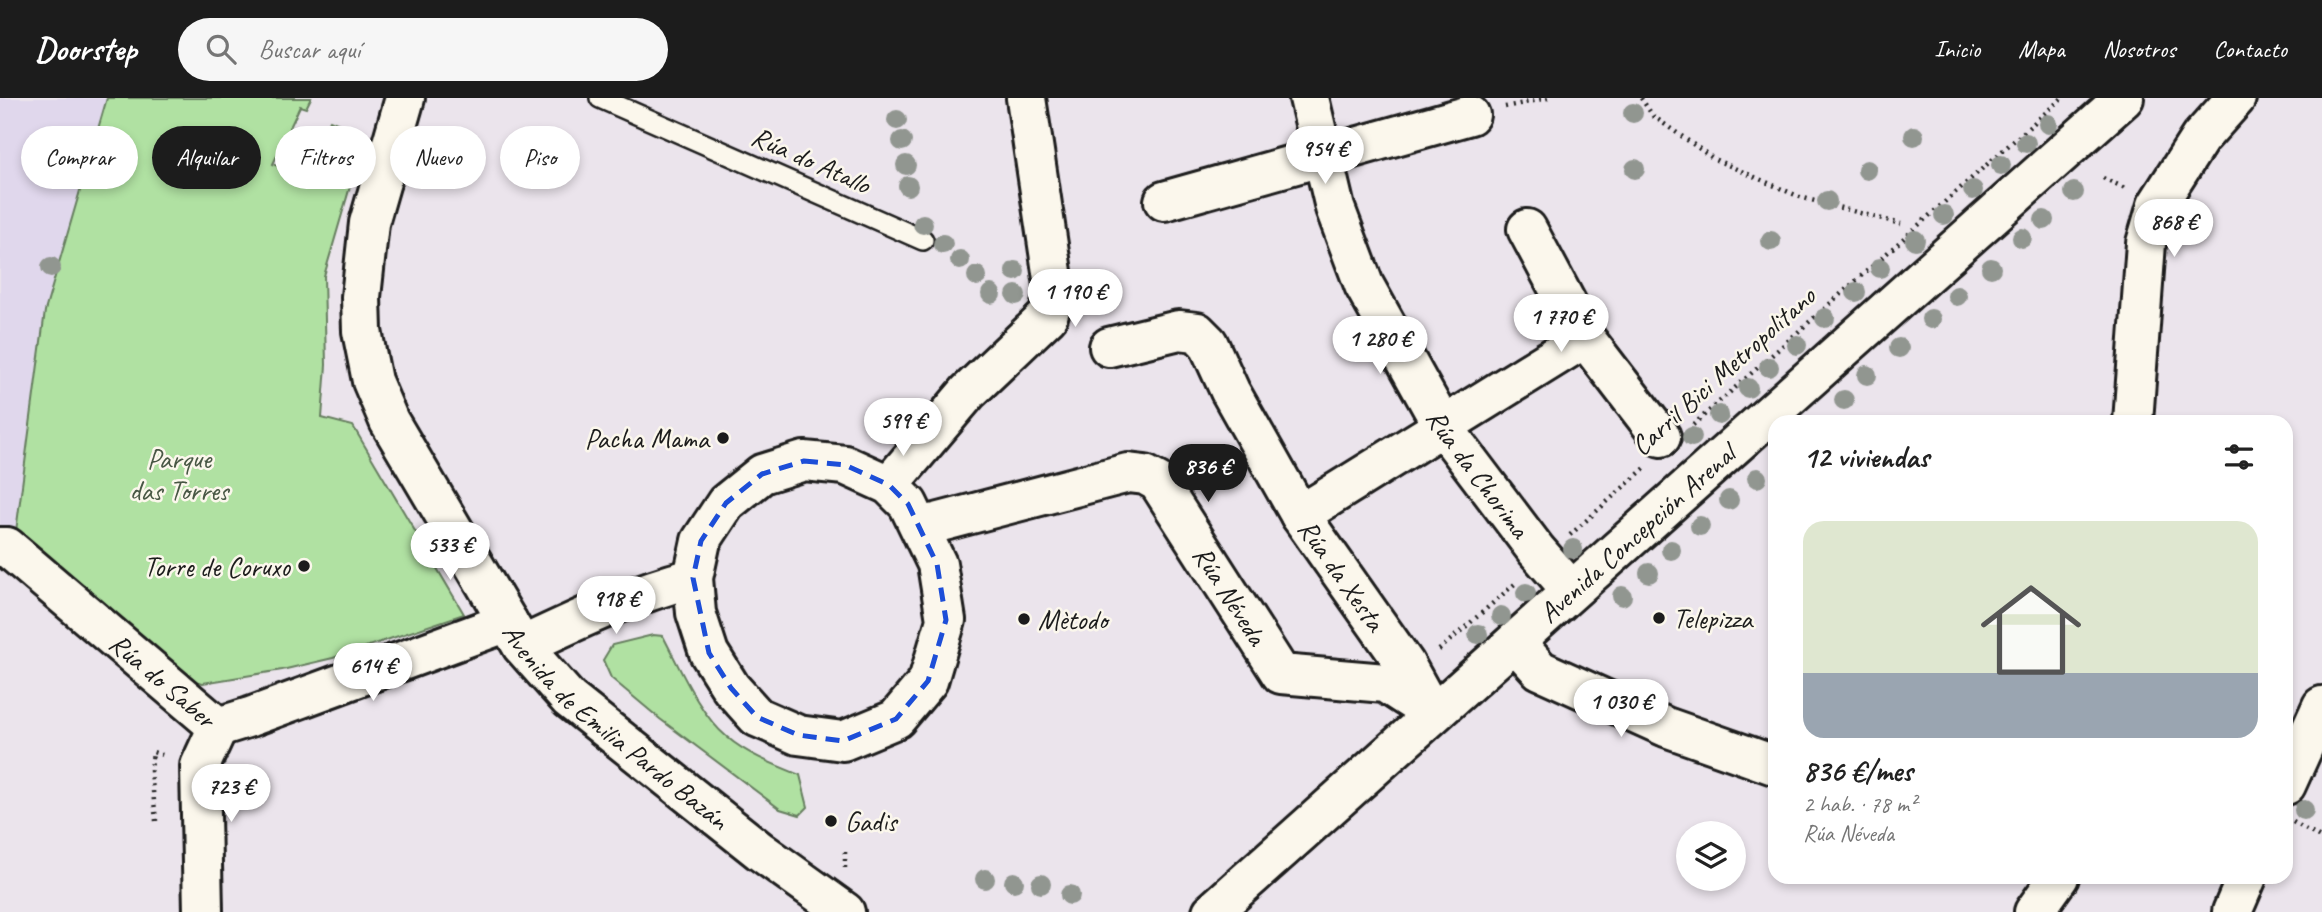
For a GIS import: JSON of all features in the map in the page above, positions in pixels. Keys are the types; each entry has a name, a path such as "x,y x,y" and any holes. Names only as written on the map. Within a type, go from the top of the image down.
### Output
{"street":[{"name":"Avenida de Emilia Pardo Bazán","path":"405,98 369,223 361,297 362,331 372,381 389,421 515,634 569,699 840,911"},
{"path":"889,485 968,392 1048,316 1055,292 1026,98"},
{"name":"Rúa da Chorima","path":"1309,98 1335,208 1364,285 1443,427 1543,559 1571,590"},
{"name":"Avenida Concepción Arenal","path":"1212,912 2124,98"},
{"path":"2134,415 2146,243 2157,205 2200,138 2236,98"},
{"path":"1164,201 1470,115"},
{"path":"1527,229 1585,338 1666,444"},
{"name":"Rúa da Xesta","path":"1109,347 1180,330 1197,332 1208,344 1230,391 1300,515 1411,673 1433,714"},
{"path":"1300,515 1585,338"},
{"path":"804,461 845,465 889,485 908,504 921,527 937,564 946,620 928,681 896,719 843,741 798,735 757,717 731,688 709,653 696,613 693,578 701,541 726,503 762,474 804,461"},
{"name":"Rúa Néveda","path":"921,527 1128,473 1145,475 1158,482 1282,674 1385,683 1433,714"},
{"name":"Rúa do Saber","path":"0,547 7,547 218,727 515,634 578,619 693,578"},
{"path":"1515,642 1540,670 1666,727 1768,763"},
{"path":"2293,770 2322,706"},
{"path":"203,912 200,766 218,727"},
{"path":"2034,912 2054,884"},
{"path":"2232,912 2244,884"}],"lane":[{"name":"Rúa do Atallo","path":"600,98 923,240"}],"path":[{"path":"1470,115 1548,98"},
{"path":"1641,98 1653,116 1714,159 1800,197 1884,222 1901,224"},
{"name":"Carril Bici Metropolitano","path":"1411,673 1543,559 1666,444 2062,98"},
{"path":"2293,822 2322,839"}],"highlighted area":[{"path":"804,461 845,465 889,485 908,504 937,564 946,620 928,681 896,719 843,741 798,735 757,717 731,688 709,653 693,578 701,541 726,503 762,474"}],"shaded area":[{"path":"0,98 107,98 99,126 21,126 21,189 81,189 45,311 15,539 0,537"}],"green space":[{"name":"Parque das Torres","path":"107,98 311,98 306,108 300,106 291,126 275,126 273,164 275,189 349,189 324,276 326,365 322,418 353,426 464,614 333,658 282,670 203,683 167,675 15,539 45,311 81,189 138,189 138,126 99,126"},
{"name":"Parque das Torres","path":"330,120 344,126 327,126"},
{"path":"653,635 663,636 699,703 727,737 753,754 800,775 808,807 800,815 780,809 660,719 611,678 603,660 612,645"}],"place":[{"name":"Pacha Mama","path":"723,438"},
{"name":"Torre de Coruxo","path":"304,566"},
{"name":"Telepizza","path":"1659,618"},
{"name":"Mètodo","path":"1024,619"},
{"name":"Gadis","path":"831,821"}]}
